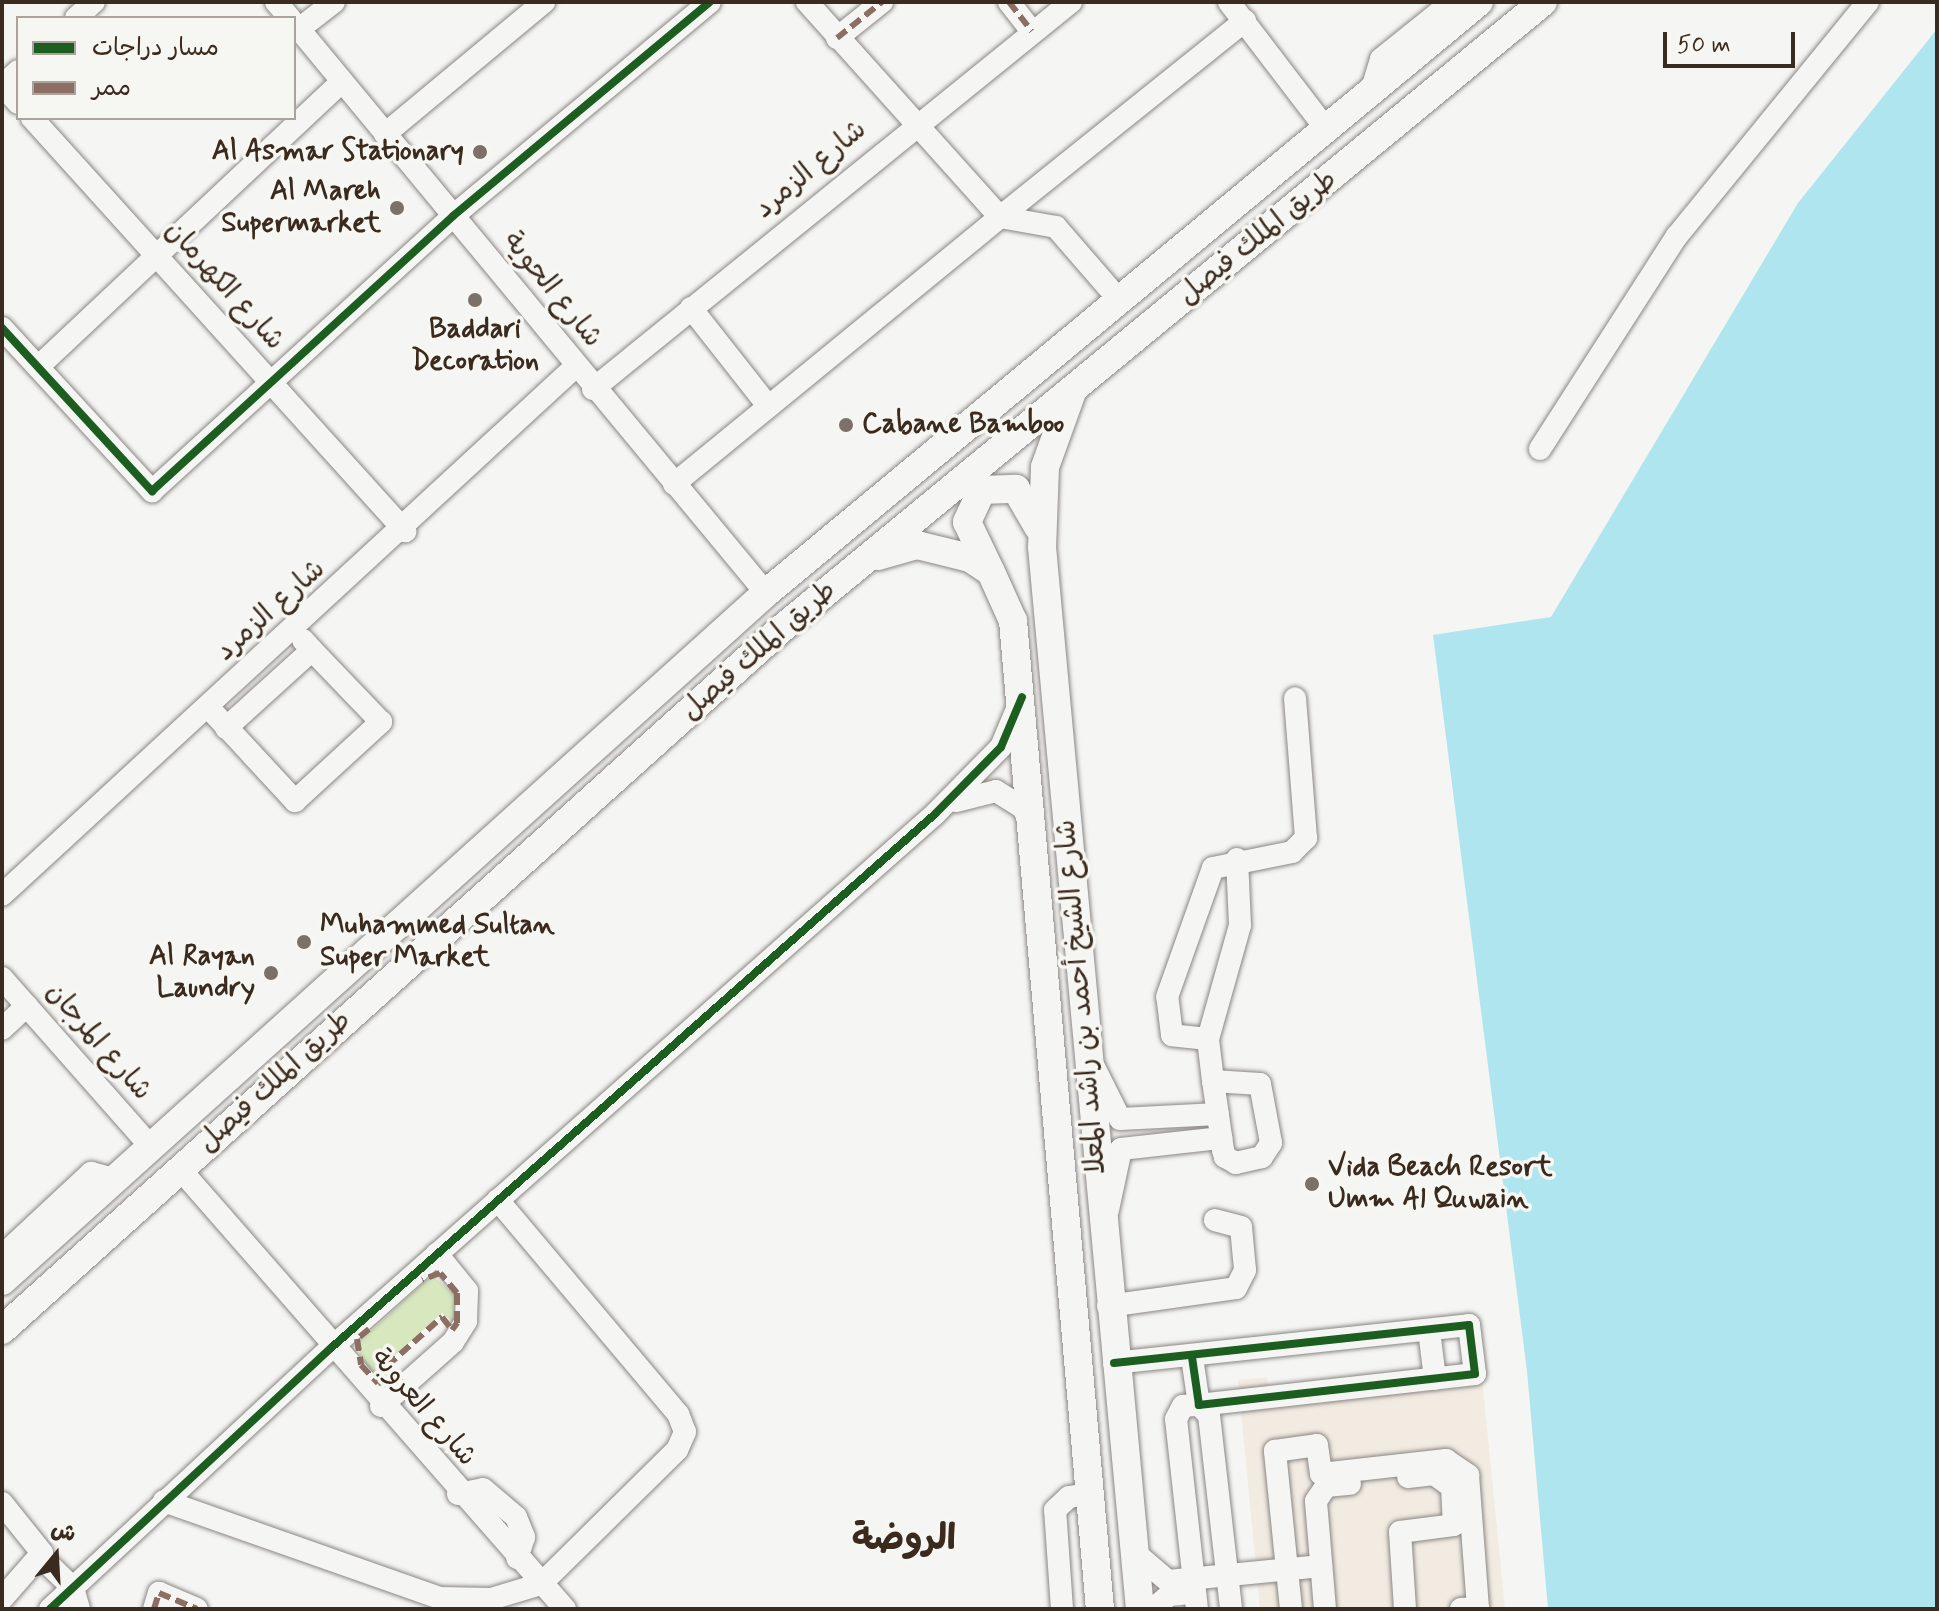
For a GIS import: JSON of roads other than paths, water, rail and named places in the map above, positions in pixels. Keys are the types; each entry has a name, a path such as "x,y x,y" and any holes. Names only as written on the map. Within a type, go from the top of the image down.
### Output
{"main road":[{"name":"طريق الملك فيصل","path":"2,1281 149,1145 766,593 1479,2"},
{"name":"طريق الملك فيصل","path":"2,1330 179,1168 862,562 1543,2"},
{"name":"شارع الشيخ أحمد بن راشد المعلا","path":"1074,388 1045,467 1042,547 1089,1057 1108,1306 1140,1609"},
{"name":"شارع الشيخ أحمد بن راشد المعلا","path":"1042,547 1025,497 1003,485 982,490 967,522 1013,621 1100,1609"},
{"path":"862,562 917,545 970,558 991,572"}],"street":[{"path":"78,16 94,2"},
{"path":"296,23 334,2"},
{"path":"385,134 544,2"},
{"path":"2,328 152,491 453,216 710,2"},
{"path":"807,2 1000,217 1056,227 1120,301"},
{"path":"837,38 882,2"},
{"path":"1009,2 1032,31"},
{"name":"شارع الزمرد","path":"593,389 914,124 1071,2"},
{"path":"1229,2 1327,130"},
{"path":"1371,92 1381,59 1452,2"},
{"path":"1540,449 1659,261 1868,2"},
{"path":"674,484 1245,21"},
{"name":"شارع الحوية","path":"296,26 593,389 766,593"},
{"path":"38,367 342,82"},
{"path":"2,86 16,101"},
{"name":"شارع الكهرمان","path":"34,120 405,531"},
{"path":"691,308 768,406"},
{"name":"شارع الزمرد","path":"2,895 405,531 575,367"},
{"path":"209,708 295,801 381,722 294,631"},
{"path":"226,728 312,650"},
{"path":"50,1609 76,1599 164,1501 331,1348 935,814 1001,747 1022,697"},
{"path":"1208,1039 1177,1039 1165,1005 1206,879 1218,864 1292,852 1306,838 1295,698"},
{"path":"935,814 964,795 996,791 1023,808 1033,826"},
{"path":"1213,1081 1260,1084 1271,1143 1262,1157 1236,1163 1225,1157 1221,1138 1213,1081 1208,1039 1240,925 1237,859"},
{"name":"شارع المرجان","path":"2,978 149,1145"},
{"path":"2,1029 27,1006"},
{"path":"1089,1057 1125,1121 1218,1114"},
{"path":"1101,1221 1121,1149 1221,1138"},
{"name":"شارع العروبة","path":"179,1168 458,1494 565,1609"},
{"path":"2,1256 91,1173 113,1179"},
{"path":"164,1501 439,1598 491,1599 541,1584 677,1450 685,1432 678,1414 498,1200"},
{"path":"1108,1306 1236,1288 1245,1270 1241,1227 1215,1220"},
{"path":"381,1406 453,1342 466,1321 467,1291 437,1254"},
{"path":"1114,1363 1469,1325 1475,1374 1183,1406 1176,1419 1195,1594"},
{"path":"1429,1330 1435,1379"},
{"path":"1192,1357 1199,1405 1209,1415 1229,1593"},
{"path":"1282,1587 1275,1451 1317,1445 1321,1474 1446,1460 1468,1475 1478,1608 1461,1609"},
{"path":"1325,1609 1316,1501 1326,1486 1434,1474 1452,1487 1454,1525 1400,1532 1405,1609"},
{"path":"1062,1609 1054,1516 1063,1500 1089,1494"},
{"path":"2,1503 39,1542 42,1558 76,1599"},
{"path":"1135,1553 1168,1581 1195,1594"},
{"path":"2,1599 42,1558"},
{"path":"1153,1609 1169,1595 1282,1587 1322,1575"},
{"path":"154,1609 159,1593 197,1609"}],"water":[{"path":"1937,29 1937,1609 1548,1609 1527,1371 1433,635 1551,617 1798,203"}],"place":[{"name":"Al Asmar Stationary","path":"480,152"},
{"name":"Al Mareh Supermarket","path":"397,208"},
{"name":"Baddari Decoration","path":"475,300"},
{"name":"Cabane Bamboo","path":"846,425"},
{"name":"Muhammed Sultan Super Market","path":"304,942"},
{"name":"Al Rayan Laundry","path":"271,973"},
{"name":"Vida Beach Resort Umm Al Quwain","path":"1312,1184"}],"district":[{"name":"الروضة","path":"904,1540"}]}
